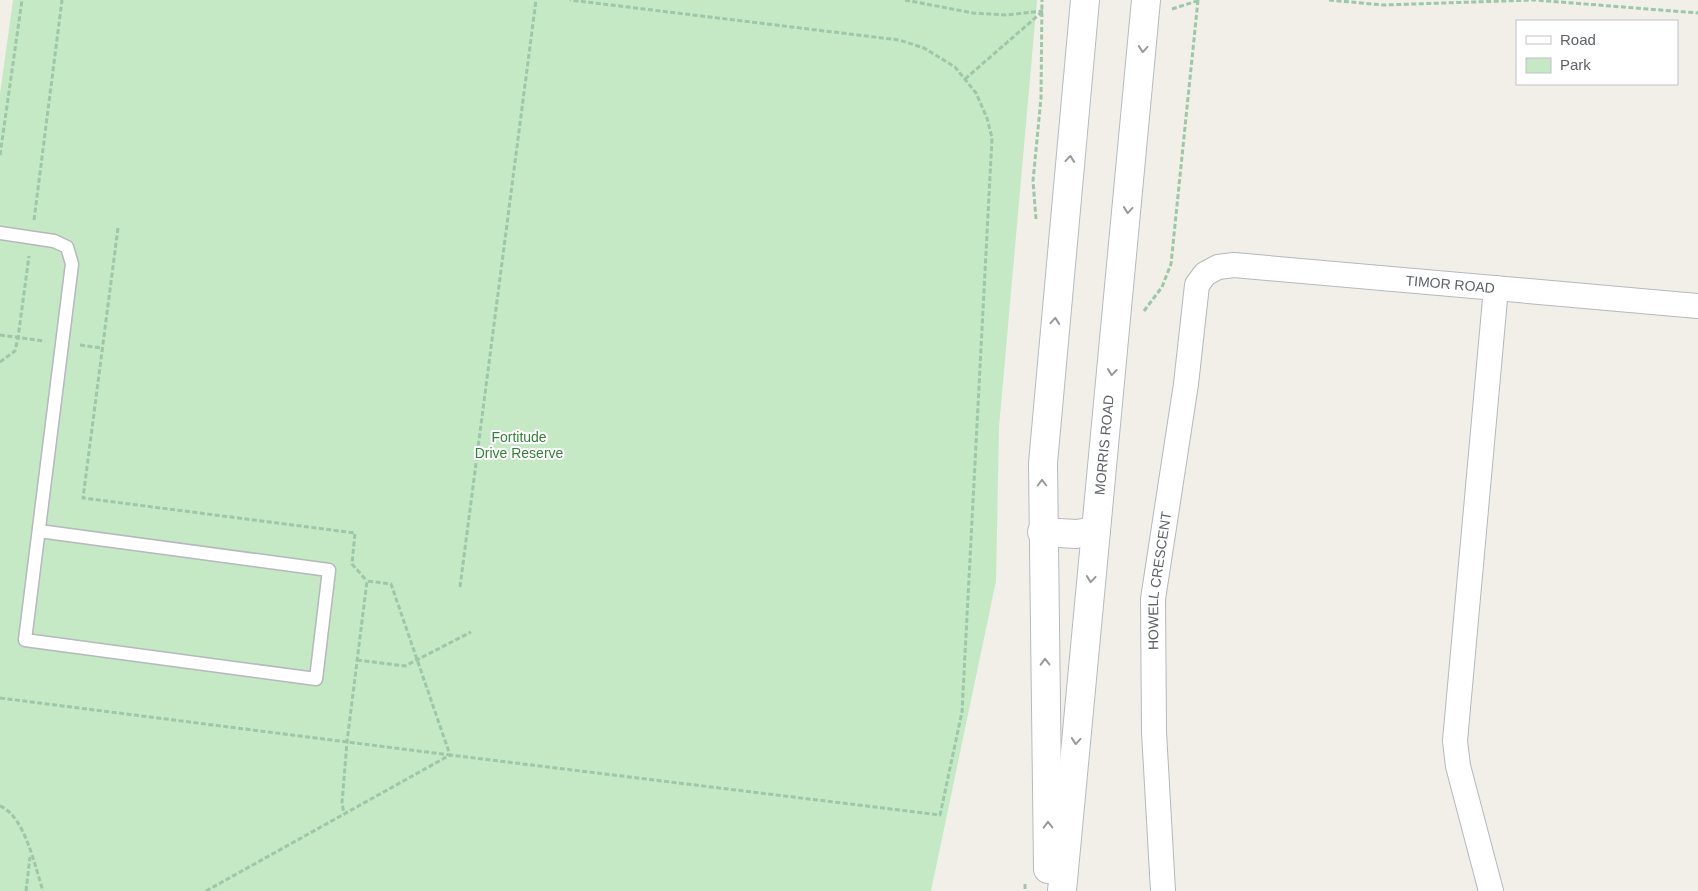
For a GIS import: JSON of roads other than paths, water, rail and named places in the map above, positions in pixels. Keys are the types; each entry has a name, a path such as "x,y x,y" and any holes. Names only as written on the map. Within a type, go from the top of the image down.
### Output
{"street":[{"path":"1046,891 1048,860 1042,532 1043,463 1085,0"},
{"name":"MORRIS ROAD","path":"1062,891 1121,283 1146,0"},
{"name":"TIMOR ROAD","path":"1205,274 1218,267 1234,265 1698,306"},
{"name":"HOWELL CRESCENT","path":"1163,891 1154,732 1153,599 1186,384 1194,300 1197,285 1205,274"},
{"path":"1491,891 1458,766 1456,742 1496,288"},
{"path":"1042,532 1076,534 1096,530"}],"lane":[{"path":"0,233 54,241 67,246 72,264 39,531 26,640 316,679 329,570 39,531"}],"park label":[{"name":"Fortitude Drive Reserve","path":"519,446"}]}
